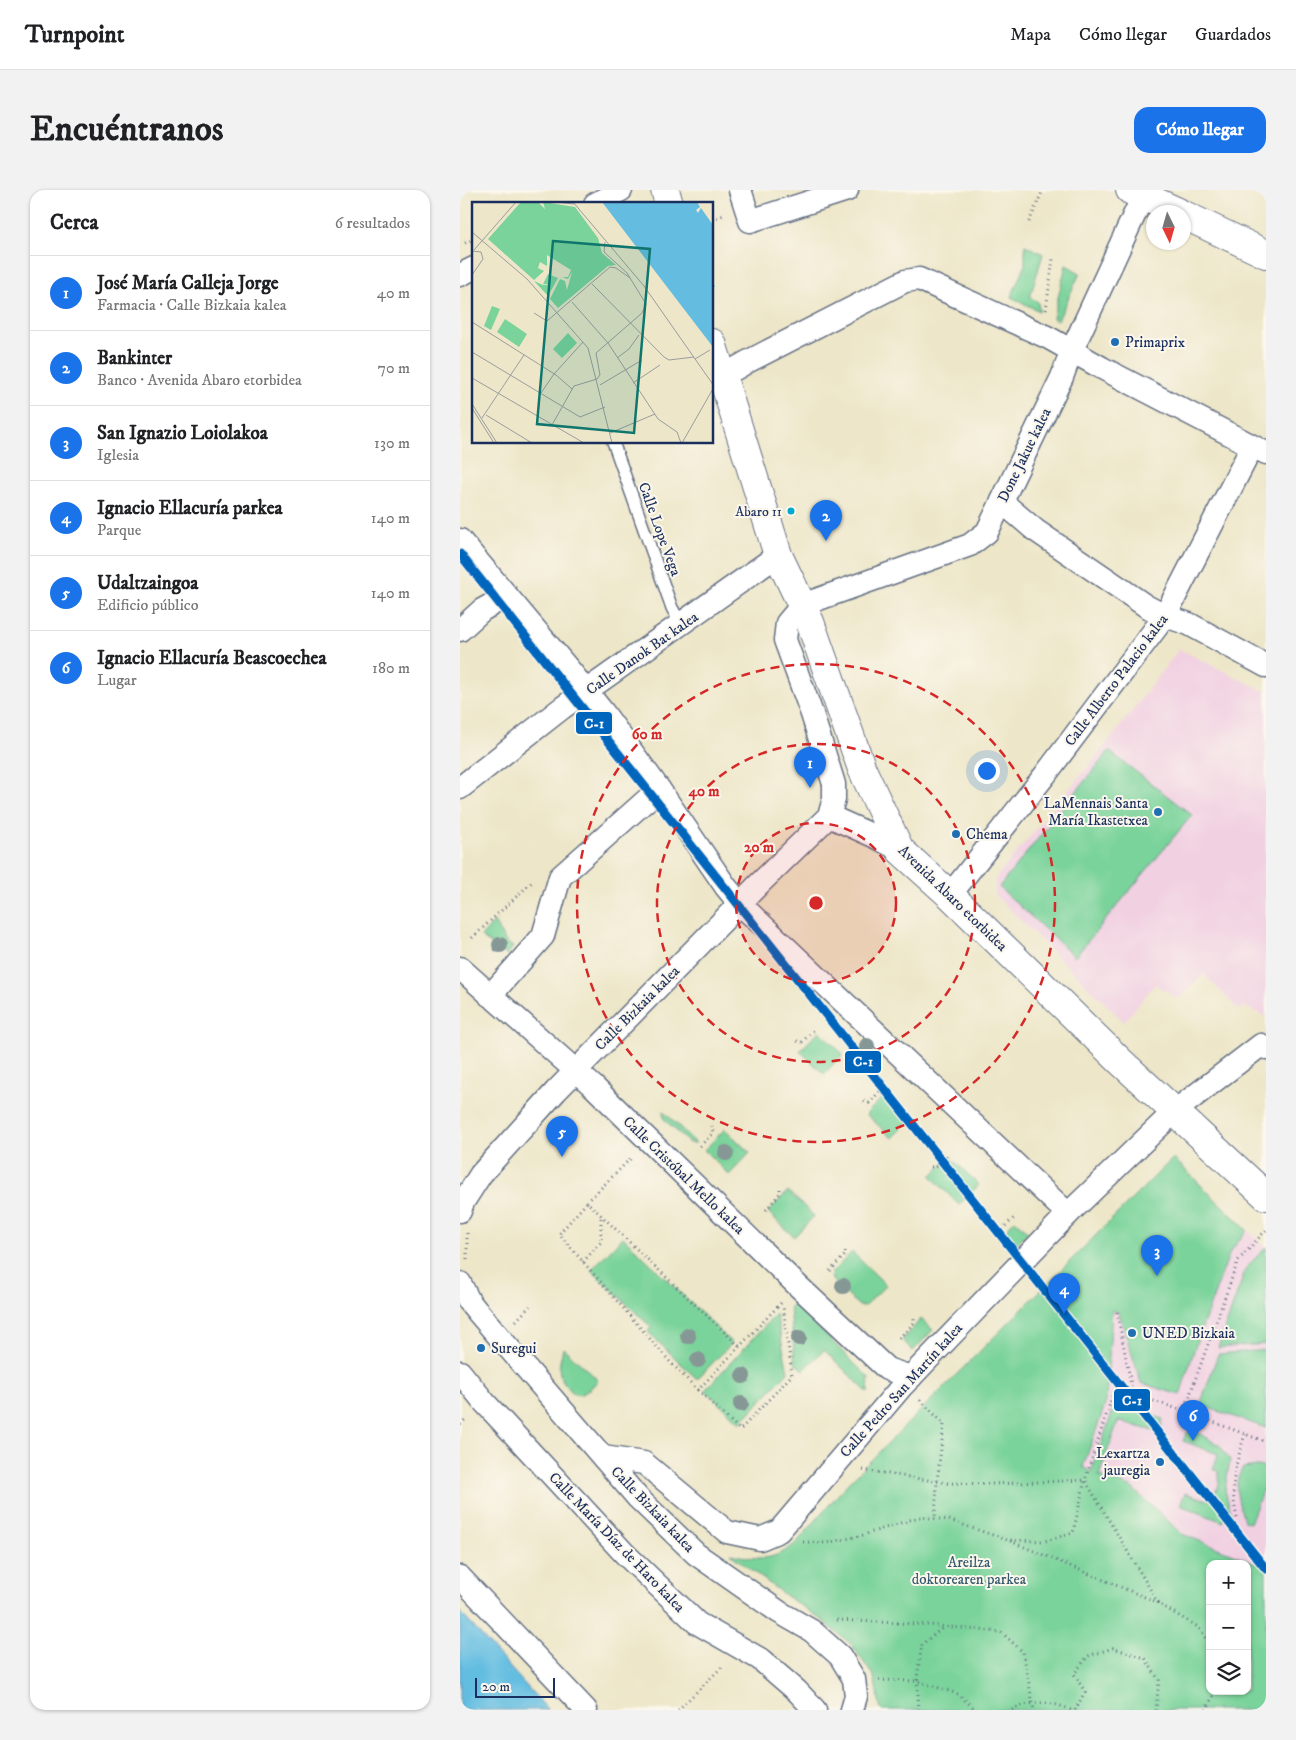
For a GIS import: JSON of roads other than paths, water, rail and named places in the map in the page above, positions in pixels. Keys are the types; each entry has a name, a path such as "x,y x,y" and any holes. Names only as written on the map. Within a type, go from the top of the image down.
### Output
{"street":[{"path":"599,202 621,190"},
{"path":"740,190 750,222 847,190"},
{"path":"1137,193 1163,205"},
{"name":"Done Jakue kalea","path":"802,605 970,545 987,532 1062,377 1137,193"},
{"path":"1191,218 1266,254"},
{"path":"460,276 472,269"},
{"path":"723,376 905,281 918,279 1072,350 1102,368 1259,450"},
{"name":"Avenida Abaro etorbidea","path":"714,349 778,555 810,622 862,770 900,850 950,894 1113,1055 1266,1196"},
{"name":"Calle Alberto Palacio kalea","path":"950,894 1045,775 1165,616 1259,450"},
{"path":"1002,502 1035,530 1146,606 1165,616 1189,624 1266,666"},
{"path":"460,540 587,692 659,790 726,888 740,904 1068,1214"},
{"name":"Calle Danok Bat kalea","path":"460,788 562,708 778,555"},
{"path":"460,630 482,610 507,596"},
{"path":"802,605 786,623 785,640 812,714 834,784 834,800 829,816 900,850"},
{"path":"490,996 543,936 560,877 659,790"},
{"name":"Calle Bizkaia kalea","path":"464,1219 463,1202 481,1174 576,1071 829,816"},
{"name":"Calle Cristóbal Mello kalea","path":"462,972 576,1071 797,1285 887,1369 911,1377"},
{"name":"Calle Pedro San Martín kalea","path":"603,1457 644,1463 727,1532 760,1539 779,1531 825,1475 911,1377 1068,1214 1174,1111 1260,1045 1266,1048"},
{"name":"Calle Bizkaia kalea","path":"465,1274 469,1301 638,1498 696,1554 779,1612 812,1631 840,1656 854,1679 856,1696 852,1710"},
{"name":"Calle María Díaz de Haro kalea","path":"460,1372 485,1403 624,1554 697,1623 760,1659 797,1691 815,1710"},
{"path":"460,1577 586,1710"}],"lane":[{"name":"Calle Lope Vega","path":"614,444 672,608 681,624"}],"water":[{"path":"460,1612 548,1710 460,1710"}],"place":[{"name":"Primaprix","path":"1115,342"},
{"name":"Abaro 11","path":"791,511"},
{"name":"Bankinter","path":"826,541"},
{"name":"José María Calleja Jorge","path":"810,788"},
{"name":"LaMennais Santa María Ikastetxea","path":"1158,812"},
{"name":"Chema","path":"956,834"},
{"name":"Udaltzaingoa","path":"562,1157"},
{"name":"San Ignazio Loiolakoa","path":"1157,1276"},
{"name":"Ignacio Ellacuría parkea","path":"1064,1314"},
{"name":"UNED Bizkaia","path":"1132,1333"},
{"name":"Suregui","path":"481,1348"},
{"name":"Ignacio Ellacuría Beascoechea","path":"1193,1441"},
{"name":"Lexartza jauregia","path":"1160,1462"}],"park label":[{"name":"Areilza doktorearen parkea","path":"969,1570"}]}
